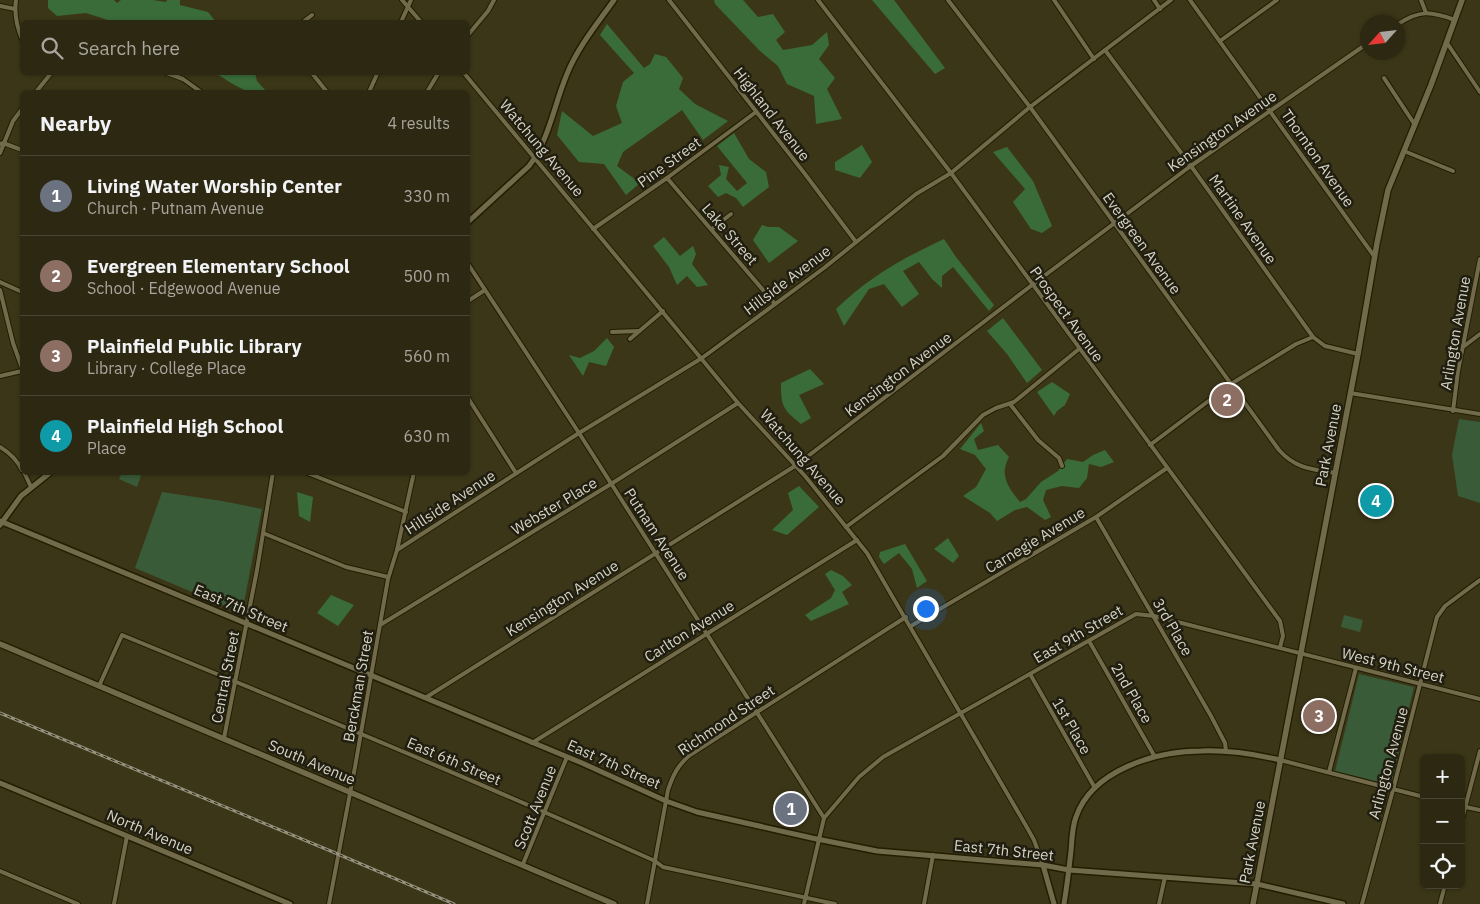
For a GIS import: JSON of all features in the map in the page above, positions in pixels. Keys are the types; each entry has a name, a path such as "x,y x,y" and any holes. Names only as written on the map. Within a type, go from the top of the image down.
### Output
{"main road":[{"name":"Park Avenue","path":"1253,904 1388,190 1415,125 1462,0"},
{"name":"South Avenue","path":"0,644 614,904"}],"street":[{"path":"16,0 15,9 20,34"},
{"path":"402,0 419,20"},
{"path":"402,20 411,0"},
{"path":"470,33 488,11 494,0"},
{"path":"470,220 529,166 535,158 575,56 614,0"},
{"name":"Highland Avenue","path":"669,0 806,174 856,242"},
{"name":"Prospect Avenue","path":"818,0 951,173 1280,622 1283,636 1280,647"},
{"name":"Evergreen Avenue","path":"948,0 1030,107 1285,456 1298,466 1335,473"},
{"path":"1054,0 1094,59"},
{"path":"1154,0 1160,9"},
{"name":"Hillside Avenue","path":"397,550 579,433 702,358 856,242 916,194 951,173 1030,107 1171,0"},
{"name":"Thornton Avenue","path":"1190,0 1374,256"},
{"path":"1220,41 1277,0"},
{"path":"1421,0 1426,13"},
{"path":"0,6 15,9"},
{"path":"1405,20 1414,14 1426,13 1455,20"},
{"path":"306,20 312,15"},
{"path":"1447,42 1480,92"},
{"name":"Kensington Avenue","path":"425,698 795,466 1191,166 1360,48"},
{"name":"Martine Avenue","path":"1106,50 1313,337 1325,346 1358,354"},
{"path":"38,90 50,75"},
{"path":"172,75 183,79 198,90"},
{"path":"313,75 325,90"},
{"path":"370,90 377,75"},
{"path":"428,90 438,75"},
{"name":"Watchung Avenue","path":"466,75 738,402 868,553 1034,840 1054,904"},
{"path":"1384,78 1415,125"},
{"path":"0,152 2,144 20,112"},
{"name":"Pine Street","path":"593,229 667,178 756,112"},
{"path":"2,144 20,149"},
{"path":"1404,151 1453,171"},
{"name":"Lake Street","path":"667,178 775,304"},
{"path":"712,229 731,214"},
{"name":"Arlington Avenue","path":"1453,411 1480,259"},
{"name":"Putnam Avenue","path":"470,267 579,433 824,818"},
{"path":"0,282 20,291"},
{"path":"0,290 20,364"},
{"path":"470,300 484,290"},
{"path":"630,339 662,311"},
{"path":"612,332 639,331"},
{"path":"1463,347 1480,334"},
{"path":"1150,445 1231,384 1296,344 1313,337"},
{"path":"846,527 943,456 983,415 996,408 1010,404 1079,349"},
{"path":"0,376 20,371"},
{"path":"1350,393 1480,414"},
{"path":"470,401 516,473"},
{"name":"Webster Place","path":"380,625 611,484 738,402"},
{"path":"1010,404 1038,440 1059,458 1062,466"},
{"path":"0,447 9,453 20,465"},
{"name":"Carnegie Avenue","path":"911,626 1096,517 1167,468"},
{"path":"25,475 31,487"},
{"path":"1,523 31,487 47,475"},
{"name":"Central Street","path":"224,738 247,624 273,475"},
{"path":"313,475 406,512"},
{"name":"Berckman Street","path":"329,904 388,577 397,550 413,475"},
{"name":"3rd Place","path":"1096,517 1225,743 1226,751"},
{"name":"East 7th Street","path":"1,523 371,675 567,757 666,801 697,812 877,851 1043,865 1069,870 1256,884 1343,904"},
{"path":"263,533 346,567 388,577"},
{"name":"Carlton Avenue","path":"532,743 857,540"},
{"name":"Arlington Avenue","path":"1362,904 1434,626 1442,609 1480,580"},
{"name":"East 9th Street","path":"824,818 859,777 882,757 1136,614 1154,616 1301,653"},
{"name":"Richmond Street","path":"647,904 668,790 674,773 681,763 690,755 756,712 906,618"},
{"name":"East 6th Street","path":"99,686 122,635 361,733 545,812 663,866 835,904"},
{"name":"2nd Place","path":"1089,641 1155,757"},
{"name":"West 9th Street","path":"1301,653 1480,699"},
{"path":"1329,772 1356,668"},
{"name":"1st Place","path":"1030,674 1095,788"},
{"path":"1064,904 1076,817 1083,802 1099,784 1116,772 1155,757 1200,750 1252,753 1420,796"},
{"path":"1465,800 1480,751"},
{"name":"Scott Avenue","path":"523,864 567,757"},
{"name":"North Avenue","path":"0,783 290,904"},
{"path":"1465,806 1480,810"},
{"path":"804,904 824,818"},
{"path":"114,904 127,836"},
{"path":"924,904 933,855"},
{"path":"0,871 78,904"},
{"path":"1159,904 1165,877"},
{"path":"1440,904 1444,889"}],"green space":[{"path":"48,0 114,0 117,3 121,0 166,2 167,0 180,0 180,5 208,12 214,20 108,20 86,13 57,16 48,8"},
{"path":"714,0 743,0 758,17 773,14 785,32 776,40 783,50 812,45 827,32 829,45 819,59 835,78 827,89 842,119 816,124 814,96 787,84 778,66 760,51 715,4"},
{"path":"872,0 894,0 945,68 935,74"},
{"path":"607,24 644,68 650,64 655,54 666,57 683,78 679,89 695,104 728,121 703,140 682,110 623,152 617,166 640,183 626,195 604,164 579,162 557,135 562,111 593,136 622,123 616,106 623,82 634,73 600,35"},
{"path":"218,75 256,75 257,81 265,90 246,90"},
{"path":"734,133 749,159 766,172 769,187 743,207 736,198 726,193 718,197 708,186 721,175 719,165 729,167 726,179 737,191 747,183 717,146"},
{"path":"862,145 872,162 860,178 835,170 835,162"},
{"path":"1007,147 1033,181 1052,226 1042,233 1031,229 1013,202 1025,189 993,152"},
{"path":"762,225 779,227 798,241 769,263 753,240"},
{"path":"664,237 680,256 693,246 696,254 692,264 708,285 697,287 687,276 677,285 669,267 653,246"},
{"path":"944,239 994,305 989,311 953,267 942,276 942,288 932,279 919,262 903,271 919,294 902,307 884,284 869,289 844,326 836,309 848,298 887,269 914,253"},
{"path":"1003,318 1042,370 1027,383 1007,354 987,331"},
{"path":"607,338 614,347 606,366 589,362 583,376 569,355 580,358 594,351"},
{"path":"810,369 824,384 799,395 811,418 801,424 784,407 781,383"},
{"path":"1052,382 1070,394 1065,405 1054,416 1037,392"},
{"path":"1459,419 1480,422 1480,503 1458,496 1452,455"},
{"path":"981,423 984,431 974,439 978,450 998,445 1009,457 1005,470 1006,481 1020,502 1026,499 1041,482 1058,471 1067,459 1083,462 1105,450 1114,462 1101,467 1089,464 1087,478 1079,488 1062,486 1046,490 1043,500 1051,517 1045,520 1027,507 1015,510 997,521 990,513 963,496 976,487 986,469 975,455 960,449"},
{"path":"121,475 141,475 137,487 119,479"},
{"path":"799,486 819,507 787,535 772,530 793,510 788,493"},
{"path":"162,492 262,509 242,613 135,568"},
{"path":"297,492 313,497 310,522 299,516"},
{"path":"948,538 959,556 953,563 934,549"},
{"path":"905,544 927,581 917,588 912,569 899,553 884,564 879,557 880,552"},
{"path":"831,570 843,576 852,585 842,592 849,604 811,621 805,615 831,598 835,590 825,574"},
{"path":"331,595 354,605 338,626 317,613"},
{"path":"1344,615 1363,620 1360,632 1341,627"},
{"path":"1359,674 1414,687 1391,785 1335,771"}],"railway":[{"path":"0,713 454,904"}],"place":[{"name":"Evergreen Elementary School","path":"1227,400"},
{"name":"Plainfield High School","path":"1376,501"},
{"name":"Plainfield Public Library","path":"1319,716"},
{"name":"Living Water Worship Center","path":"791,809"}]}
